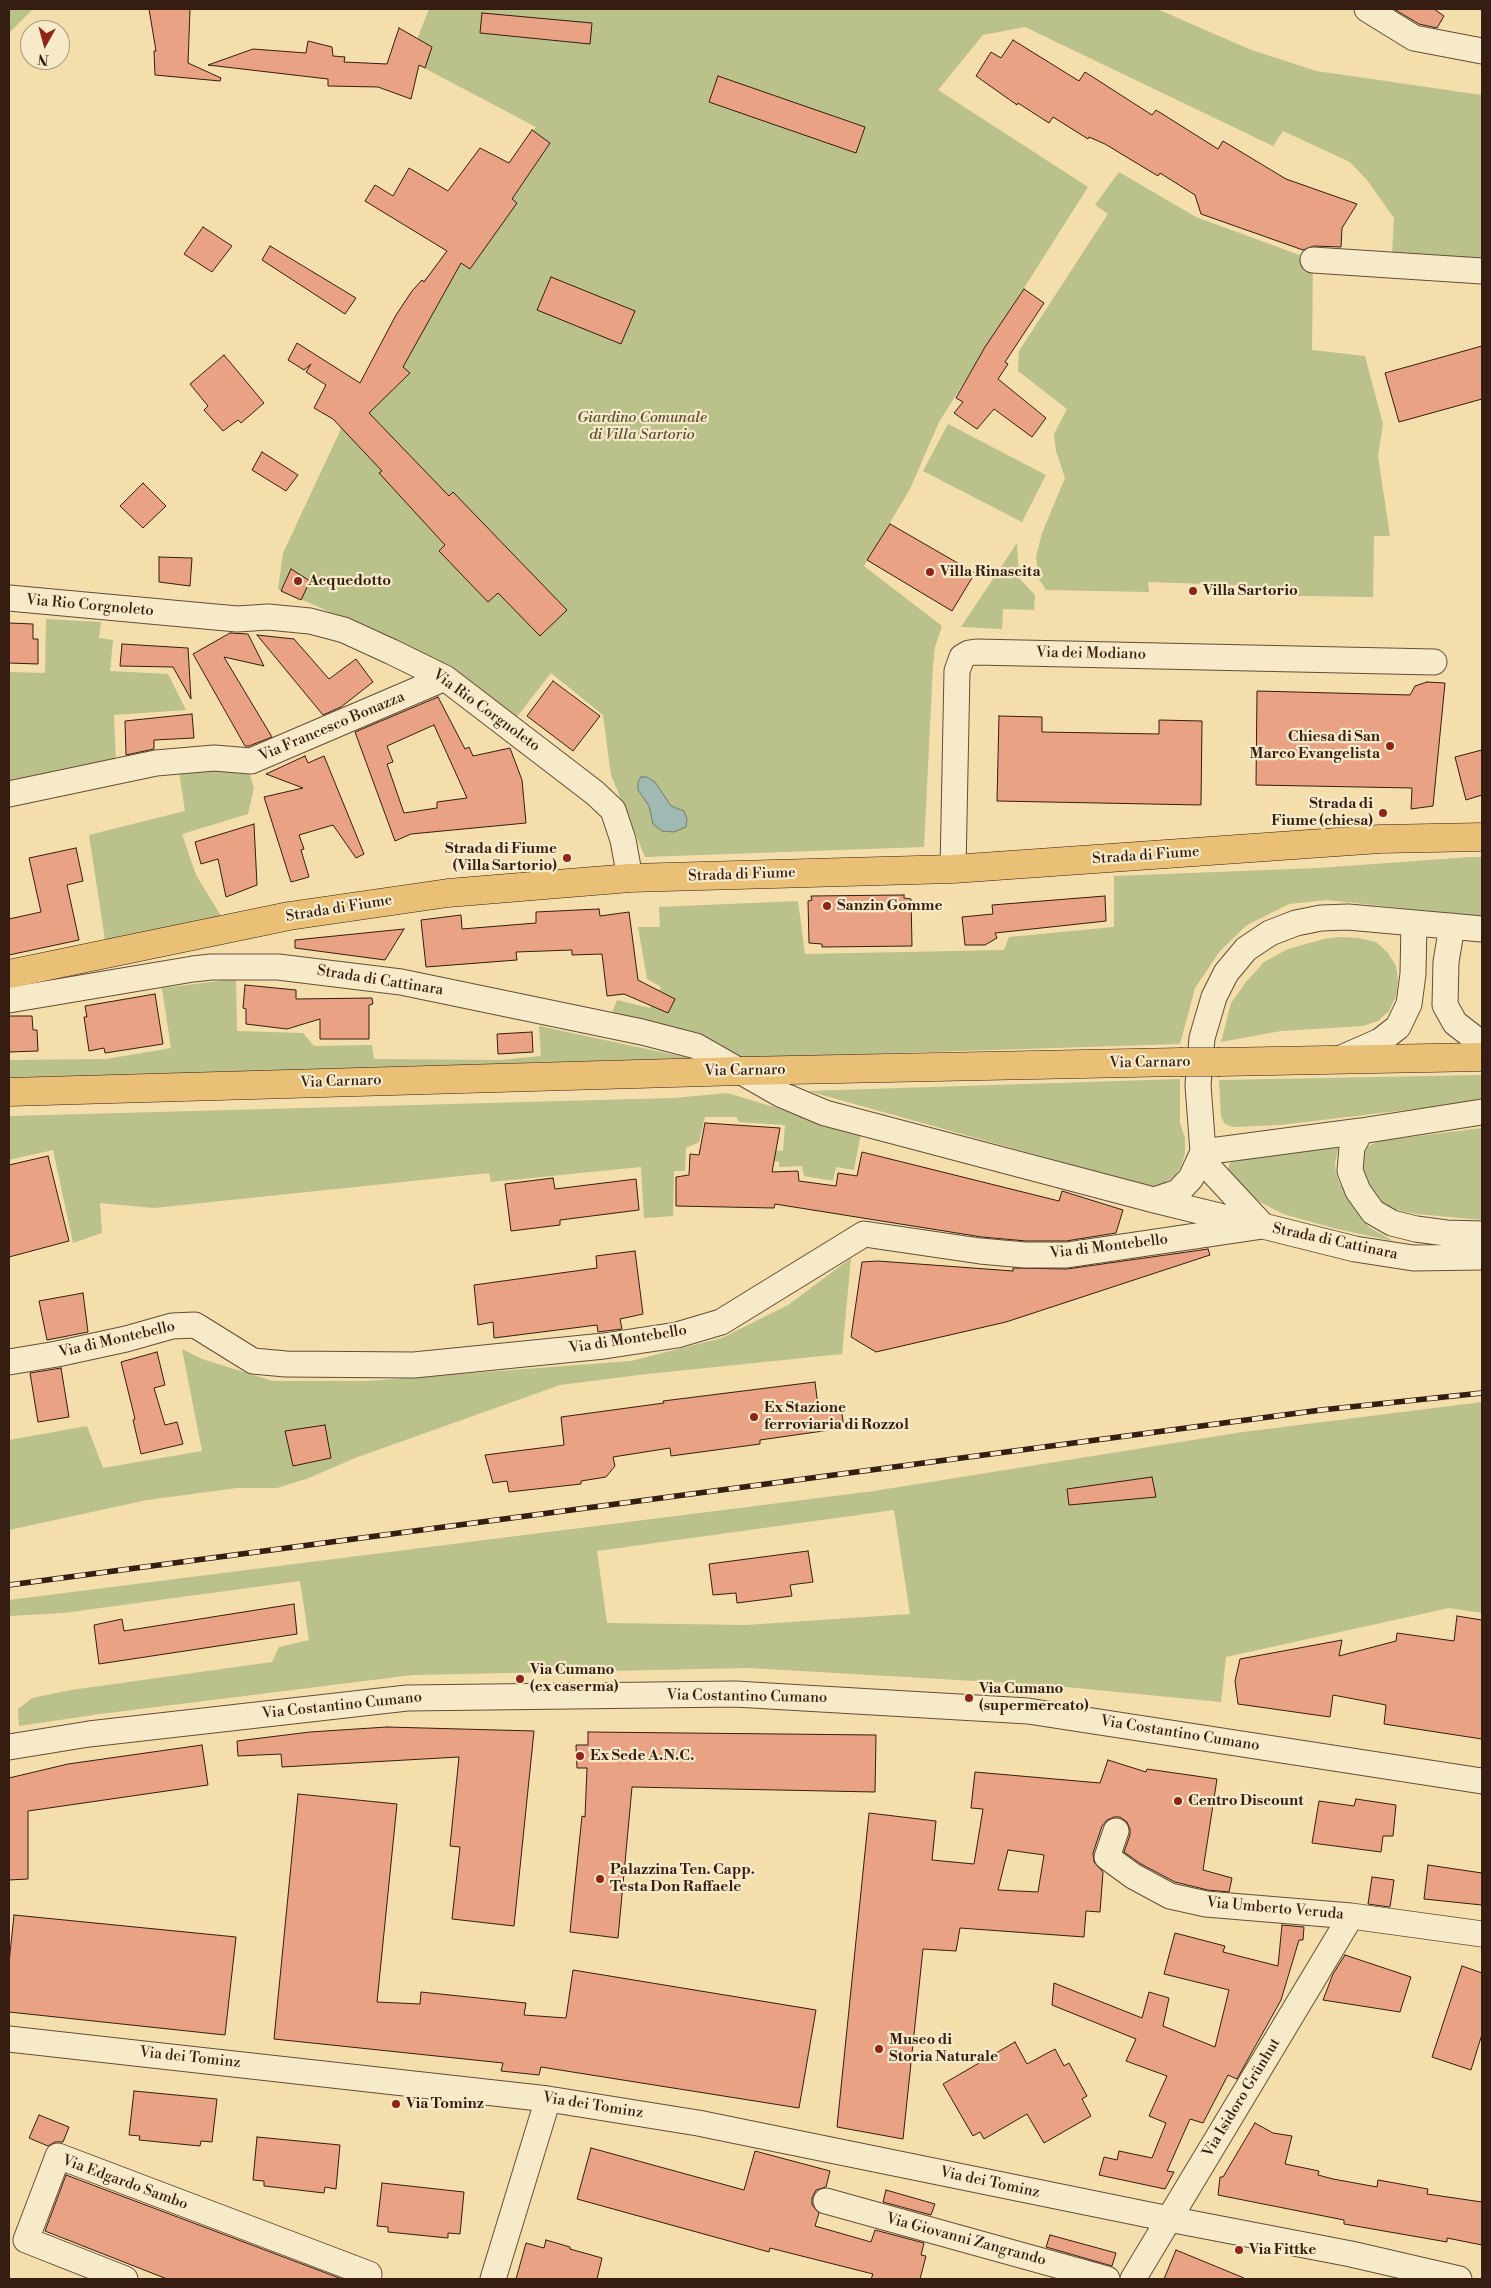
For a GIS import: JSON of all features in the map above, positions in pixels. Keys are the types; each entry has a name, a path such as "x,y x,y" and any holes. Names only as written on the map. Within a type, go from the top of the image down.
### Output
{"main road":[{"name":"Strada di Fiume","path":"9,974 340,908 448,893 630,878 953,869 1380,839 1482,837"},
{"name":"Via Carnaro","path":"9,1092 742,1070 1482,1057"}],"street":[{"path":"1366,9 1414,38 1482,51"},
{"path":"1312,260 1482,270"},
{"name":"Via Rio Corgnoleto","path":"9,598 237,619 268,617 310,621 344,630 446,678 595,793 613,810 623,840 630,878"},
{"name":"Via dei Modiano","path":"953,869 957,671 962,657 969,653 1434,662"},
{"name":"Via Francesco Bonazza","path":"9,794 156,763 214,758 251,761 446,678"},
{"name":"Strada di Cattinara","path":"1263,1226 1209,1168 1203,1152 1198,1085 1202,1038 1214,997 1226,972 1246,949 1270,933 1296,923 1321,918 1348,917 1482,929"},
{"path":"1339,1059 1380,1040 1398,1027 1409,1004 1413,974 1414,923"},
{"path":"1452,926 1446,962 1445,1005 1456,1022 1482,1044"},
{"name":"Strada di Cattinara","path":"9,1000 194,969 244,966 295,968 401,982 642,1032 696,1046 742,1070 780,1094 825,1113 1154,1200 1355,1249 1413,1258 1482,1256"},
{"path":"1154,1200 1178,1192 1191,1178 1203,1152 1361,1131 1482,1112"},
{"path":"1361,1131 1352,1148 1350,1171 1358,1191 1373,1212 1392,1223 1416,1229 1446,1233 1482,1234"},
{"name":"Via di Montebello","path":"9,1362 126,1339 172,1326 195,1325 253,1361 286,1364 414,1365 584,1348 677,1335 721,1322 864,1234 980,1251 1025,1255 1067,1255 1263,1226"},
{"name":"Via Costantino Cumano","path":"9,1747 89,1734 407,1698 735,1694 1028,1711 1482,1781"},
{"name":"Via Umberto Veruda","path":"1116,1831 1107,1857 1134,1876 1170,1896 1206,1904 1351,1916 1482,1934"},
{"name":"Via Isidoro Grünhut","path":"1133,2279 1351,1916"},
{"name":"Via dei Tominz","path":"9,2039 259,2065 548,2099 698,2122 1169,2219 1351,2254 1459,2279"},
{"path":"493,2279 548,2099"},
{"name":"Via Edgardo Sambo","path":"125,2279 26,2240 58,2156 369,2274 367,2279"},
{"name":"Via Giovanni Zangrando","path":"826,2201 1106,2279"}],"green space":[{"path":"9,9 33,9 20,20 9,33"},
{"name":"Giardino Comunale di Villa Sartorio","path":"429,9 1157,9 1249,49 1316,71 1482,95 1482,260 1392,255 1394,218 1367,180 1350,162 1283,131 1273,146 1025,27 983,35 938,90 1088,187 939,422 910,489 864,566 942,626 935,647 933,665 924,847 645,857 611,775 603,715 551,673 516,718 449,665 278,589 283,553 341,429 339,426 345,418 343,416 396,315 412,291 429,275 536,127 409,60"},
{"path":"1119,172 1196,217 1313,260 1312,350 1365,356 1383,424 1378,456 1390,536 1374,536 1373,597 1237,595 1237,585 1148,582 1149,592 1046,590 1039,579 1036,557 1042,533 1065,478 1056,451 1054,434 1067,409 1018,371 1019,351 1108,214 1095,205"},
{"path":"948,424 1046,475 1022,522 923,471"},
{"path":"1017,543 1019,578 1035,595 1034,610 1003,609 1002,629 961,627"},
{"path":"46,619 101,622 99,638 113,640 110,671 168,674 186,710 114,715 116,762 9,784 9,672 45,673"},
{"path":"248,769 254,788 248,814 182,834 196,875 221,916 105,940 89,835 185,811 179,771"},
{"path":"1482,857 1482,917 1327,900 1289,904 1247,925 1220,951 1195,988 1180,1044 744,1058 700,1033 611,1015 617,1000 650,1008 661,987 647,979 638,927 660,927 659,907 798,901 805,954 1004,950 1009,937 1114,927 1114,876 1319,868"},
{"path":"1340,937 1376,942 1388,953 1396,966 1398,981 1396,996 1389,1011 1378,1021 1363,1026 1281,1031 1221,1042 1231,1003 1264,962 1288,949 1324,939"},
{"path":"236,979 237,1031 303,1033 314,1046 372,1045 374,1059 500,1060 541,1056 539,1026 689,1058 9,1079 9,1060 106,1059 171,1048 162,988"},
{"path":"1482,1075 1482,1099 1457,1104 1280,1125 1233,1127 1225,1124 1221,1117 1219,1080"},
{"path":"1180,1079 1180,1123 1185,1138 1185,1154 1175,1176 1165,1183 1151,1187 808,1091"},
{"path":"727,1093 861,1133 854,1170 836,1167 833,1181 804,1176 802,1166 779,1167 779,1162 751,1157 752,1148 783,1151 785,1125 739,1122 736,1117 705,1117 699,1142 686,1148 685,1171 674,1171 673,1216 644,1218 641,1167 491,1182 489,1173 154,1208 100,1203 102,1233 73,1243 53,1150 9,1160 9,1116 674,1098"},
{"path":"1482,1128 1482,1220 1417,1214 1397,1210 1383,1204 1373,1192 1361,1166 1362,1156 1367,1147 1379,1141"},
{"path":"1339,1145 1335,1164 1340,1184 1369,1227 1393,1241 1337,1229 1283,1214 1260,1202 1243,1190 1227,1170 1231,1162 1236,1160"},
{"path":"851,1258 842,1354 560,1385 355,1458 309,1478 277,1488 237,1488 147,1500 9,1530 9,1440 87,1426 103,1468 202,1451 182,1349 202,1359 273,1381 368,1381 631,1361 722,1338 788,1305"},
{"path":"1482,1402 1482,1613 1449,1608 1226,1657 1221,1702 1045,1685 749,1668 413,1675 100,1714 19,1726 18,1709 32,1698 71,1690 272,1662 279,1647 309,1640 300,1581 63,1613 9,1616 9,1600 874,1491 1243,1432","holes":["894,1510 910,1614 746,1625 607,1623 597,1551"]}],"water":[{"path":"641,777 647,777 655,782 671,806 684,811 687,819 686,827 674,832 662,831 653,824 649,806 638,790 638,782"}],"building":[{"path":"149,9 190,9 188,63 221,78 220,81 155,75 154,51 156,51"},
{"path":"1394,9 1434,9 1444,16 1437,28 1419,24"},
{"path":"482,13 592,23 590,44 480,33"},
{"path":"399,28 432,47 425,68 419,65 411,99 378,87 328,86 328,79 208,65 253,49 306,53 308,41 332,47 333,56 345,57 344,62 387,64"},
{"path":"1013,40 1079,81 1085,72 1152,115 1156,110 1218,149 1223,141 1286,179 1357,204 1342,228 1341,247 1314,246 1303,250 1201,214 1195,195 1160,173 1158,176 1105,144 1089,137 1088,139 1053,117 1049,123 1018,103 1017,105 976,76 991,52 1001,58"},
{"path":"718,76 865,127 856,153 709,102"},
{"path":"532,130 550,143 512,199 517,203 470,269 461,263 403,367 410,373 369,413 449,496 453,492 567,610 540,636 498,593 488,602 439,551 445,545 379,473 382,471 333,419 314,408 326,385 306,372 311,364 304,370 288,360 297,343 360,383 396,315 412,291 422,280 424,282 447,251 365,201 375,185 393,196 409,168 448,191 480,148 509,163"},
{"path":"203,227 232,246 212,272 184,254"},
{"path":"270,246 356,298 345,314 262,260"},
{"path":"551,277 635,311 621,344 537,310"},
{"path":"1024,289 1044,303 1005,362 1008,364 998,379 1046,418 1032,437 994,409 977,429 954,413 963,402 956,398 985,347"},
{"path":"1482,346 1482,399 1399,422 1385,373"},
{"path":"224,355 264,403 241,423 238,420 223,431 204,410 208,406 190,384"},
{"path":"262,452 298,475 286,491 252,470"},
{"path":"143,483 166,506 143,528 120,506"},
{"name":"Villa Rinascita","path":"890,524 975,573 952,611 867,560"},
{"path":"159,557 192,558 190,586 159,582"},
{"name":"Acquedotto","path":"291,569 310,581 301,600 281,591"},
{"path":"9,623 33,624 33,639 38,639 38,664 9,663"},
{"path":"230,633 248,634 264,666 224,657 272,737 249,746 245,746 193,654"},
{"path":"257,635 294,639 329,679 356,659 373,682 341,707 323,715"},
{"path":"122,644 188,648 191,699 173,667 120,666"},
{"path":"553,681 600,716 573,751 527,716"},
{"path":"1427,682 1445,683 1433,806 1411,809 1412,788 1256,785 1257,691 1410,695 1415,686"},
{"path":"438,697 465,749 469,747 473,756 510,748 522,780 526,823 411,834 395,841 355,732","holes":["434,725 467,798 437,802 437,808 404,813 387,764 393,762 387,746"]},
{"path":"192,714 194,738 154,740 154,749 126,755 125,721"},
{"path":"999,716 1042,717 1042,732 1159,734 1159,720 1202,721 1201,805 997,801"},
{"path":"1482,750 1482,795 1466,800 1455,757"},
{"path":"305,756 308,763 324,756 364,854 356,858 333,825 299,835 304,849 301,850 309,877 291,882 264,797 303,788 266,774"},
{"path":"254,824 257,885 226,897 218,859 201,864 195,842"},
{"path":"76,848 83,881 67,885 79,940 9,955 9,919 41,912 29,858"},
{"path":"904,895 904,898 911,899 912,946 822,947 822,944 809,943 808,901 812,900 811,896"},
{"path":"1105,896 1106,921 995,933 997,938 985,945 965,945 962,917 993,914 992,905"},
{"path":"599,909 600,916 629,912 638,980 675,999 668,1013 624,994 607,996 602,954 572,955 572,950 516,952 517,960 426,967 421,920 461,915 462,929 536,923 536,912"},
{"path":"404,929 385,960 295,948 295,940"},
{"path":"245,985 296,990 296,999 372,998 373,1004 369,1005 369,1039 320,1039 320,1019 287,1029 246,1024 246,1009 243,1008"},
{"path":"155,994 163,1044 105,1053 104,1048 89,1051 84,1017 87,1017 85,1006"},
{"path":"9,1016 32,1016 33,1030 37,1030 38,1051 9,1052"},
{"path":"532,1032 533,1052 498,1054 497,1034"},
{"path":"705,1123 780,1128 772,1172 798,1171 799,1181 836,1186 838,1173 857,1176 862,1152 1059,1201 1062,1191 1123,1210 1116,1233 1066,1241 1026,1241 982,1237 775,1204 774,1208 676,1206 676,1177 689,1175 690,1154 699,1155"},
{"path":"48,1156 69,1241 9,1257 9,1165"},
{"path":"553,1178 555,1189 636,1179 639,1210 560,1220 560,1225 511,1231 505,1184"},
{"path":"1208,1249 1210,1255 1006,1322 876,1352 851,1337 862,1262 878,1261 1013,1271 1013,1268 1067,1269"},
{"path":"635,1251 643,1314 620,1319 622,1329 598,1332 597,1325 494,1338 493,1322 478,1325 474,1285 597,1268 596,1256"},
{"path":"83,1293 88,1332 47,1340 39,1301"},
{"path":"157,1352 165,1385 154,1388 165,1425 177,1422 183,1444 141,1454 133,1420 135,1419 121,1362"},
{"path":"61,1368 69,1417 38,1422 30,1373"},
{"path":"815,1382 818,1406 838,1404 838,1406 841,1406 844,1428 760,1440 760,1444 671,1456 670,1448 613,1457 615,1466 606,1477 581,1481 581,1484 509,1492 507,1481 493,1483 485,1455 564,1445 561,1417 664,1403 663,1401"},
{"path":"325,1425 331,1458 293,1466 285,1431"},
{"path":"1152,1477 1156,1497 1069,1505 1067,1489"},
{"path":"808,1551 813,1582 790,1585 792,1596 737,1603 736,1593 713,1595 709,1564"},
{"path":"294,1604 297,1634 99,1664 94,1625 122,1619 124,1631"},
{"path":"1457,1616 1482,1620 1482,1739 1384,1724 1386,1705 1333,1695 1330,1717 1238,1704 1235,1681 1240,1659 1342,1640 1339,1656 1396,1641 1397,1633 1454,1641"},
{"path":"387,1727 534,1731 514,1926 452,1919 460,1847 450,1846 459,1757 282,1767 281,1754 238,1756 237,1741 310,1732"},
{"path":"588,1732 876,1735 875,1792 632,1787 618,1938 570,1932 582,1816 585,1817 587,1768 577,1768 576,1745 588,1745"},
{"path":"202,1745 208,1785 28,1811 28,1879 9,1880 9,1778 68,1764"},
{"path":"1108,1760 1146,1772 1147,1769 1217,1779 1203,1870 1232,1878 1229,1892 1208,1890 1175,1882 1141,1864 1124,1852 1130,1835 1127,1822 1120,1817 1107,1820 1102,1826 1093,1853 1094,1862 1103,1872 1100,1912 1086,1911 1084,1937 960,1928 956,1951 923,1949 903,2139 837,2127 869,1813 936,1821 932,1860 974,1864 983,1809 971,1808 975,1772 1100,1783","holes":["1008,1850 1044,1855 1038,1892 998,1890"]},
{"path":"298,1794 397,1804 377,2002 420,2004 421,1992 526,2003 524,2015 566,2018 573,1970 816,2010 799,2108 541,2067 539,2075 501,2071 503,2063 274,2039"},
{"path":"1356,1799 1396,1805 1393,1836 1383,1836 1381,1852 1312,1843 1319,1801 1354,1806"},
{"path":"1428,1865 1482,1873 1482,1905 1424,1899"},
{"path":"1372,1877 1394,1880 1390,1907 1368,1904"},
{"path":"14,1915 236,1937 225,2035 9,2012 9,1963"},
{"path":"1282,1925 1304,1927 1303,1940 1299,1940 1281,2000 1237,2079 1228,2075 1203,2123 1190,2119 1167,2171 1174,2172 1165,2189 1099,2175 1104,2157 1117,2160 1119,2151 1152,2158 1166,2123 1149,2116 1167,2076 1126,2061 1136,2039 1052,2005 1054,1983 1142,2018 1149,1992 1169,1998 1163,2026 1215,2047 1229,1990 1164,1974 1175,1933 1225,1946 1223,1952 1278,1966"},
{"path":"1345,1955 1411,1977 1400,2012 1323,2000 1333,1974"},
{"path":"1462,1966 1482,1973 1482,2034 1471,2070 1432,2057"},
{"path":"1015,2042 1027,2064 1055,2049 1064,2066 1069,2063 1087,2096 1082,2099 1091,2116 1044,2143 1027,2114 984,2139 980,2132 973,2136 943,2084"},
{"path":"134,2091 217,2099 212,2142 201,2141 200,2146 139,2140 140,2136 129,2135"},
{"path":"39,2115 69,2127 63,2142 55,2142 48,2146 29,2138"},
{"path":"1255,2123 1273,2133 1292,2136 1285,2164 1319,2171 1318,2175 1333,2179 1377,2187 1378,2180 1428,2189 1427,2194 1482,2202 1482,2245 1447,2238 1447,2242 1344,2224 1344,2220 1218,2195 1220,2177 1223,2177"},
{"path":"257,2137 340,2145 336,2189 325,2187 324,2193 264,2186 264,2181 253,2180"},
{"path":"591,2148 744,2190 755,2151 830,2171 826,2187 816,2190 812,2198 812,2205 819,2213 815,2226 871,2242 875,2230 924,2243 921,2255 926,2256 920,2279 871,2279 873,2274 770,2248 769,2252 577,2199"},
{"path":"66,2175 342,2279 167,2279 45,2231"},
{"path":"382,2183 464,2192 460,2234 448,2233 448,2238 388,2232 388,2227 377,2226"},
{"path":"886,2190 935,2204 931,2215 883,2202"},
{"path":"1050,2235 1116,2253 1112,2266 1046,2247"},
{"path":"546,2240 602,2258 597,2279 516,2279 526,2243 544,2248"},
{"path":"1176,2250 1244,2278 1244,2279 1164,2279"}],"railway":[{"path":"9,1585 1321,1410 1482,1393"}],"place":[{"name":"Villa Rinascita","path":"930,572"},
{"name":"Acquedotto","path":"298,581"},
{"name":"Villa Sartorio","path":"1193,591"},
{"name":"Chiesa di San Marco Evangelista","path":"1390,746"},
{"name":"Strada di Fiume (chiesa)","path":"1383,813"},
{"name":"Strada di Fiume (Villa Sartorio)","path":"567,858"},
{"name":"Sanzin Gomme","path":"827,906"},
{"name":"Ex Stazione ferroviaria di Rozzol","path":"754,1417"},
{"name":"Via Cumano (ex caserma)","path":"520,1679"},
{"name":"Via Cumano (supermercato)","path":"969,1698"},
{"name":"Ex Sede A.N.C.","path":"580,1756"},
{"name":"Centro Discount","path":"1178,1801"},
{"name":"Palazzina Ten. Capp. Testa Don Raffaele","path":"600,1879"},
{"name":"Museo di Storia Naturale","path":"879,2049"},
{"name":"Via Tominz","path":"396,2104"},
{"name":"Via Fittke","path":"1239,2250"}]}
